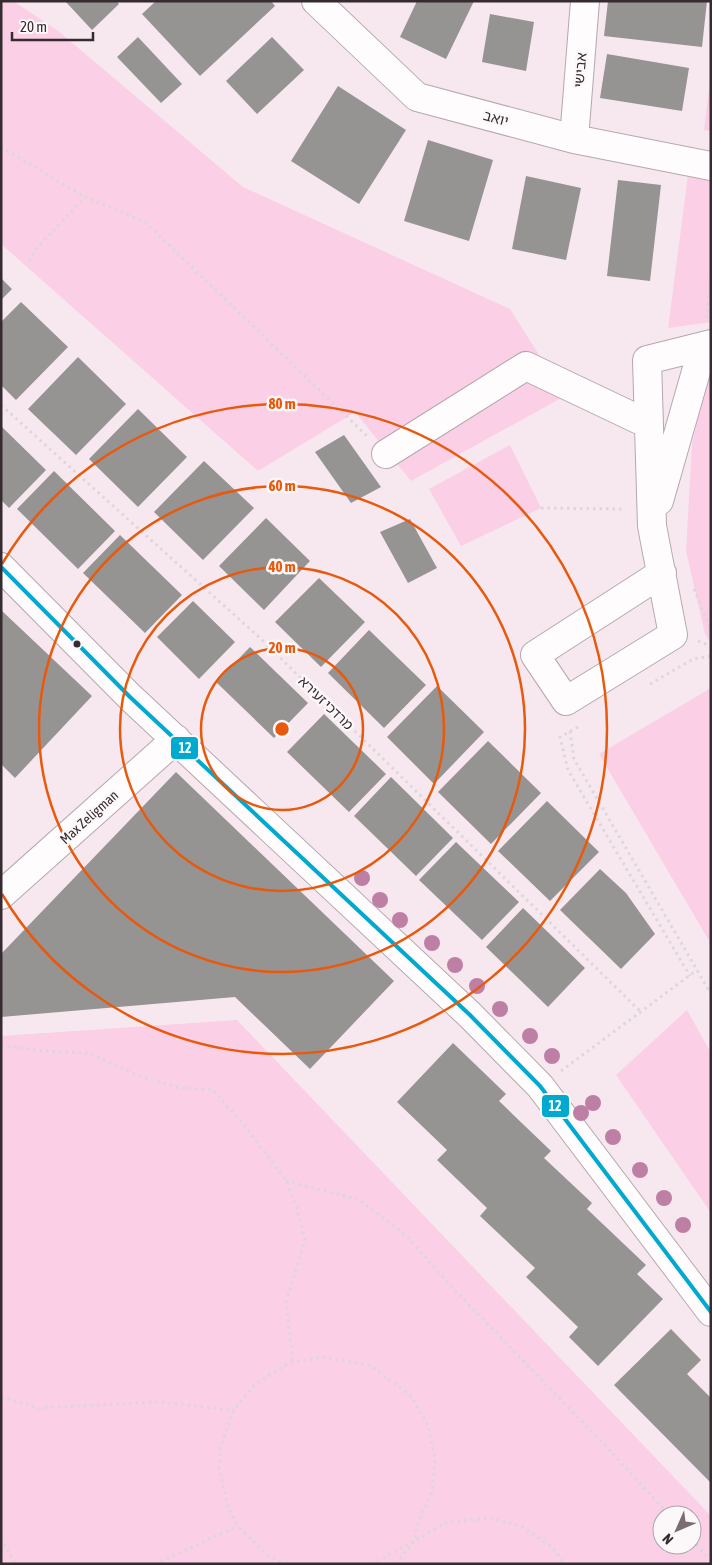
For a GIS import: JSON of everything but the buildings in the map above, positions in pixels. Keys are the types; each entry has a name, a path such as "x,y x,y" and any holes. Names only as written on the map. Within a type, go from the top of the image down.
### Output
{"street":[{"name":"יואב","path":"316,1 417,97 574,139 711,166"},
{"name":"אבישי","path":"574,139 585,1"},
{"path":"662,573 535,655 566,701 673,635 662,573 652,518 647,360 707,345"},
{"path":"652,518 707,345"},
{"path":"386,454 526,366 648,424"},
{"path":"1,567 130,697 470,1015 540,1086 711,1312"},
{"name":"Max Zeligman","path":"1,895 176,739"}],"path":[{"path":"1,147 85,197 145,222 386,454"},
{"path":"29,261 36,249 85,197"},
{"path":"707,345 711,276"},
{"name":"מרדכי זעירא","path":"1,405 260,638 641,1012"},
{"path":"541,508 652,518"},
{"path":"644,688 693,659 711,656"},
{"path":"566,701 574,759 711,994"},
{"path":"578,727 560,737 568,770 690,976"},
{"path":"540,1086 697,970"},
{"path":"1,1044 43,1051 89,1053 138,1076 181,1088 212,1089 244,1124 286,1181 296,1206 305,1240 286,1302 293,1362"},
{"path":"286,1181 360,1200 406,1235 448,1283 601,1441 660,1505"},
{"path":"287,1564 267,1555 238,1526 228,1507 219,1468 220,1448 234,1410 254,1385 285,1365 322,1357 369,1365 410,1395 428,1425 435,1460 432,1492 418,1524 414,1541 396,1564"},
{"path":"1,1396 39,1408 158,1402 234,1410"},
{"path":"370,1564 445,1523 488,1518 521,1526 552,1547 565,1564"},
{"path":"155,1564 238,1526"},
{"path":"1,1538 14,1564"},
{"path":"702,1551 711,1561"}],"shaded area":[{"path":"1,1 13,1 57,30 243,187 510,309 565,396 411,481 355,412 258,471 1,244"},
{"path":"711,72 711,131 704,130"},
{"path":"688,175 711,180 711,322 668,328"},
{"path":"711,361 711,643 705,634 686,551 692,444"},
{"path":"510,445 541,508 461,546 429,489"},
{"path":"711,688 711,944 599,754"},
{"path":"687,1010 711,1053 711,1213 616,1075"},
{"path":"237,1020 700,1505 652,1505 652,1555 702,1555 702,1507 711,1516 711,1564 1,1564 1,1036"}],"transit line":[{"name":"12","path":"1,567 130,697 470,1015 540,1086 711,1312"}]}
